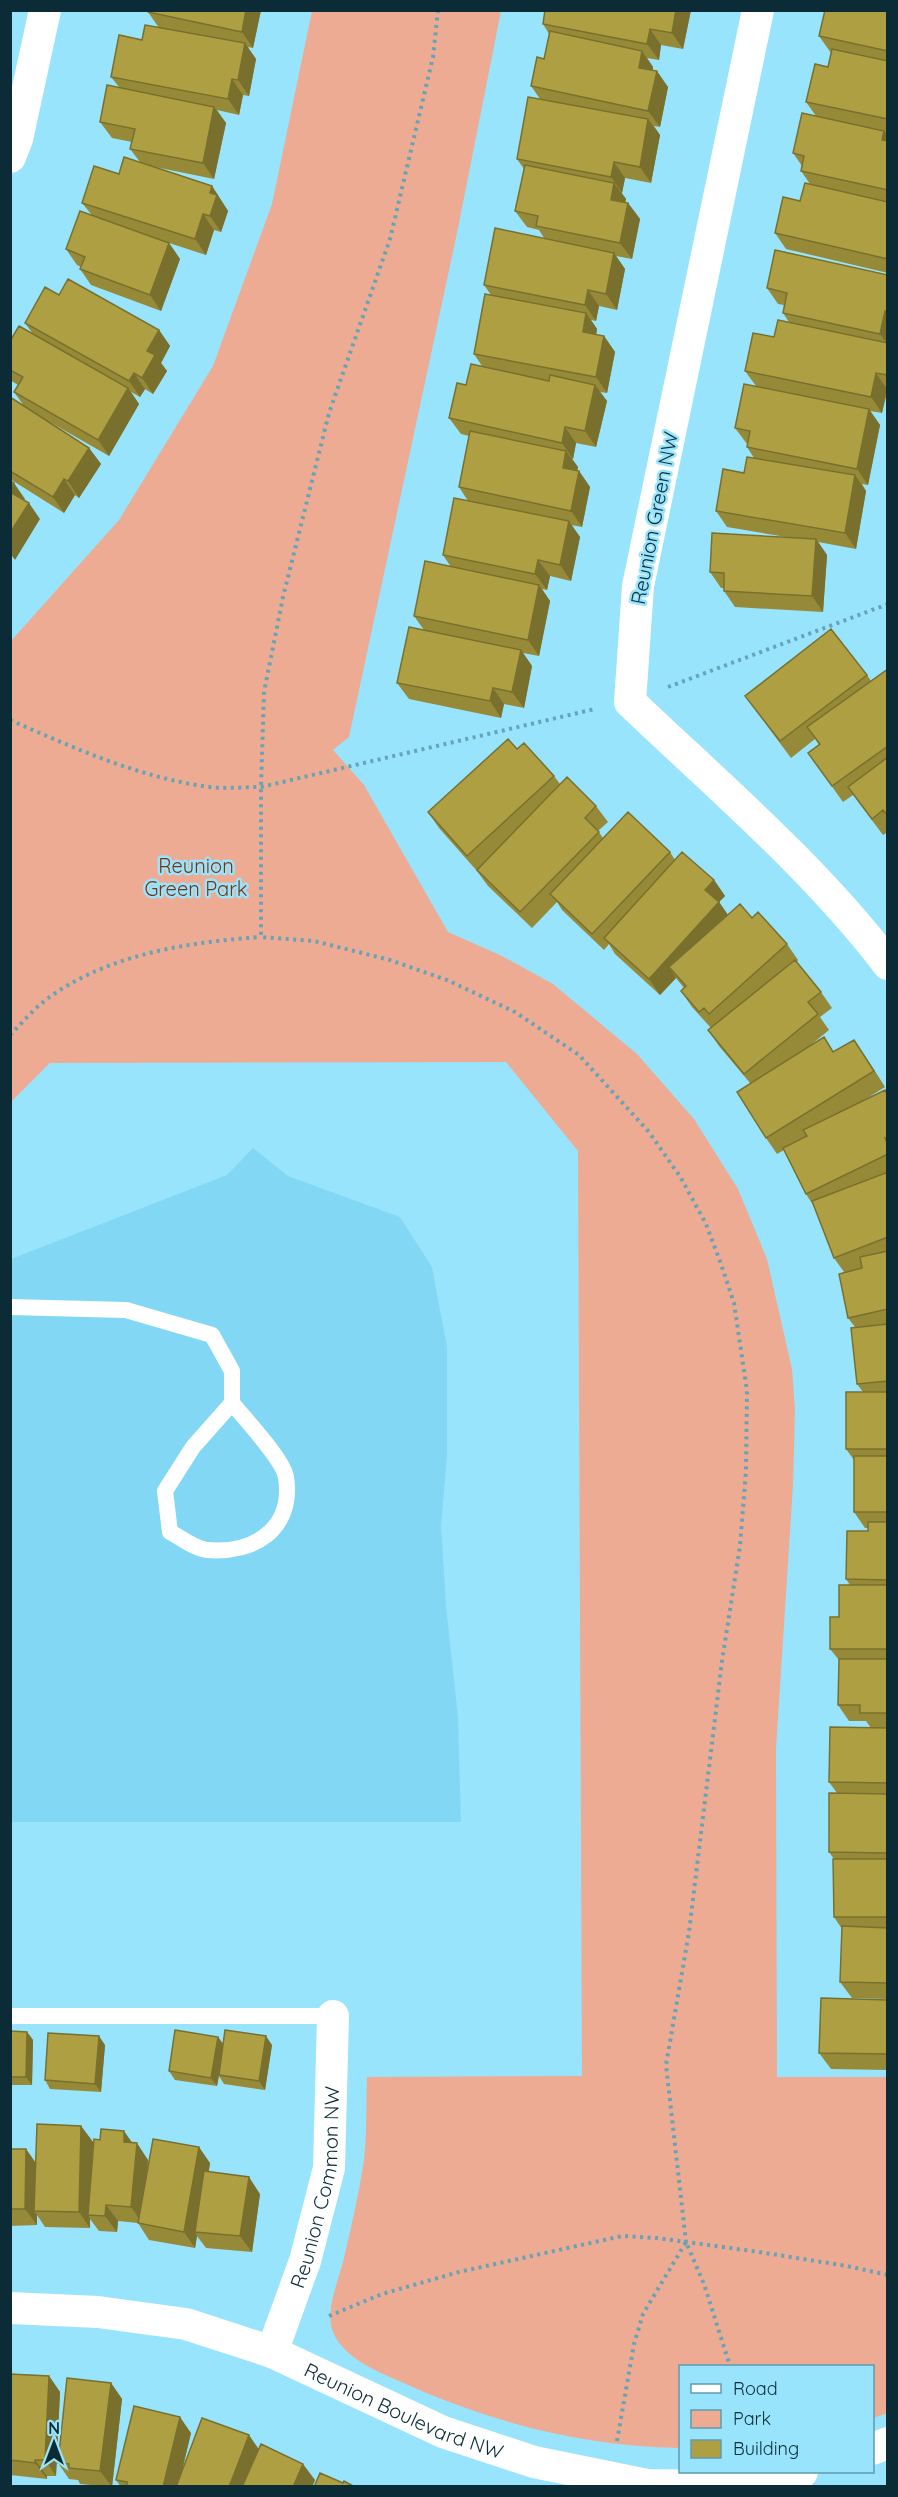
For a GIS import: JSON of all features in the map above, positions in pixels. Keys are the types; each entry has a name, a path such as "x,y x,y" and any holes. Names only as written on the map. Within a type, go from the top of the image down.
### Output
{"street":[{"path":"10,157 17,139 45,10"},
{"name":"Reunion Green NW","path":"630,702 638,585 758,10"},
{"path":"630,702 787,852 861,929 888,964"},
{"name":"Reunion Common NW","path":"273,2352 305,2261 329,2168 333,2016"},
{"name":"Reunion Boulevard NW","path":"10,2308 98,2312 186,2324 273,2352 443,2432 534,2462 648,2486 711,2486 796,2473"},
{"path":"874,2449 888,2443"}],"lane":[{"path":"10,1307 126,1310 212,1335 231,1371 231,1403 193,1447 165,1491 170,1532 205,1550 249,1547 273,1531 284,1511 286,1475 263,1440 231,1403"},
{"path":"10,2016 333,2016"}],"path":[{"path":"261,937 261,787 264,692 283,597 329,413 390,239 434,57 438,10"},
{"path":"10,720 81,751 161,778 212,787 261,787 630,702 888,604"},
{"path":"10,1035 54,994 108,966 175,947 261,937 314,941 390,960 447,980 514,1012 579,1055 649,1132 681,1178 706,1224 734,1303 747,1391 746,1471 740,1546 722,1661 689,1932 666,2065 686,2242 704,2284 729,2365"},
{"path":"329,2316 382,2294 459,2272 612,2238 657,2238 847,2266 888,2275"},
{"path":"616,2445 632,2354 643,2314 686,2242"}],"shaded area":[{"path":"253,1148 288,1176 400,1217 432,1267 447,1347 447,1455 441,1526 446,1606 458,1717 461,1822 13,1822 11,1820 11,1259 227,1175"}],"green space":[{"name":"Reunion Green Park","path":"312,11 501,11 457,233 349,737 333,750 364,785 448,932 502,956 553,984 637,1054 694,1119 738,1189 767,1259 792,1369 795,1409 793,1485 776,1749 777,2077 887,2077 888,2413 874,2418 874,2365 679,2365 679,2448 571,2437 501,2420 433,2396 390,2377 351,2355 336,2339 332,2329 330,2313 352,2224 364,2160 367,2077 582,2076 578,1151 506,1062 50,1063 11,1102 11,641 119,520 213,366 272,204"}],"building":[{"path":"148,10 246,10 242,32 148,12"},
{"path":"545,10 676,10 672,33 650,29 647,44 543,24"},
{"path":"825,10 888,10 888,51 819,36"},
{"path":"145,25 245,43 238,80 232,79 228,99 111,77 119,35 142,40"},
{"path":"550,31 642,51 639,68 657,71 648,111 531,86 537,57 544,59"},
{"path":"832,49 888,61 888,119 806,102 815,64 828,67"},
{"path":"107,85 214,107 203,163 130,149 135,129 100,122"},
{"path":"528,97 648,119 640,167 614,162 611,177 517,159"},
{"path":"802,113 884,131 882,140 888,141 888,190 801,171 804,156 793,153"},
{"path":"124,157 212,186 210,193 217,195 210,216 203,214 195,239 82,203 94,166 119,174"},
{"path":"525,165 614,183 611,200 628,203 620,243 536,226 538,216 515,211"},
{"path":"805,183 888,202 888,259 775,233 783,197 800,201"},
{"path":"80,211 169,243 150,295 80,269 85,257 66,249"},
{"path":"495,228 614,253 606,294 588,290 585,305 484,285"},
{"path":"775,250 888,275 888,311 885,311 880,334 783,313 787,293 767,288"},
{"path":"68,279 159,330 147,351 155,355 142,378 134,373 129,381 25,323 45,287 59,295"},
{"path":"485,294 586,313 583,332 604,336 596,377 474,354"},
{"path":"778,320 888,343 888,375 876,373 871,397 745,371 753,333 774,337"},
{"path":"19,326 128,388 98,440 14,392 23,377 10,370 10,341"},
{"path":"471,364 549,381 550,375 595,385 585,431 565,427 562,443 449,418 457,383 466,385"},
{"path":"744,384 869,409 857,469 747,447 750,431 735,428"},
{"path":"10,397 89,448 68,481 64,479 53,497 10,471"},
{"path":"470,431 566,451 563,468 579,471 571,511 459,487"},
{"path":"747,457 855,475 845,533 716,511 723,469 744,473"},
{"path":"10,492 29,503 10,533"},
{"path":"454,498 569,521 560,565 538,560 535,574 443,555"},
{"path":"712,533 816,539 812,596 724,591 724,573 710,572"},
{"path":"425,561 539,585 528,640 414,616"},
{"path":"409,627 521,650 512,692 493,688 490,701 397,683"},
{"path":"831,629 867,675 780,741 745,696"},
{"path":"888,669 888,746 832,786 808,753 820,744 807,727"},
{"path":"508,739 517,749 524,743 554,776 467,856 428,812"},
{"path":"888,757 888,816 883,810 872,819 848,787"},
{"path":"567,777 596,806 585,818 599,832 520,912 477,870"},
{"path":"628,812 670,852 592,934 550,894"},
{"path":"682,852 714,880 705,890 719,902 649,979 604,938"},
{"path":"740,904 752,918 758,912 787,944 709,1014 704,1008 699,1012 681,991 686,986 669,967"},
{"path":"795,960 821,992 808,1002 818,1014 744,1074 708,1030"},
{"path":"824,1037 833,1052 854,1040 874,1071 766,1138 737,1092"},
{"path":"885,1090 888,1096 888,1137 885,1138 888,1154 806,1194 783,1148 807,1136 803,1130"},
{"path":"888,1172 888,1237 834,1258 812,1201"},
{"path":"888,1251 888,1309 848,1318 839,1274 862,1268 860,1257"},
{"path":"888,1324 888,1381 857,1384 851,1328"},
{"path":"846,1392 888,1392 888,1449 846,1449"},
{"path":"854,1456 888,1456 888,1512 854,1512"},
{"path":"868,1522 888,1522 888,1580 846,1579 847,1531 868,1531"},
{"path":"839,1585 888,1585 888,1649 830,1649 830,1617 839,1617"},
{"path":"839,1659 888,1659 888,1713 860,1713 860,1705 838,1705"},
{"path":"830,1727 888,1728 888,1783 829,1782"},
{"path":"829,1793 888,1794 888,1853 829,1852"},
{"path":"833,1859 888,1859 888,1917 834,1917"},
{"path":"842,1926 888,1928 888,1983 840,1982"},
{"path":"821,1998 888,2000 888,2054 819,2053"},
{"path":"175,2030 218,2037 211,2078 169,2071"},
{"path":"225,2030 266,2036 259,2081 219,2075"},
{"path":"10,2031 27,2032 26,2077 10,2077"},
{"path":"48,2033 99,2036 95,2084 45,2080"},
{"path":"37,2124 81,2126 79,2212 34,2211"},
{"path":"101,2129 124,2131 124,2142 137,2143 131,2207 106,2205 105,2216 88,2215 94,2139 100,2140"},
{"path":"153,2139 199,2147 184,2232 138,2223"},
{"path":"10,2149 26,2149 25,2209 10,2209"},
{"path":"204,2171 249,2177 240,2236 195,2232"},
{"path":"10,2374 49,2376 45,2460 35,2460 35,2463 10,2460"},
{"path":"67,2378 111,2383 100,2471 69,2468 69,2464 58,2463"},
{"path":"134,2406 180,2417 163,2487 131,2487 127,2486 127,2482 116,2480"},
{"path":"202,2418 249,2435 229,2487 176,2487"},
{"path":"261,2444 303,2464 293,2487 242,2487"},
{"path":"320,2473 343,2483 344,2481 355,2487 314,2487"}]}
